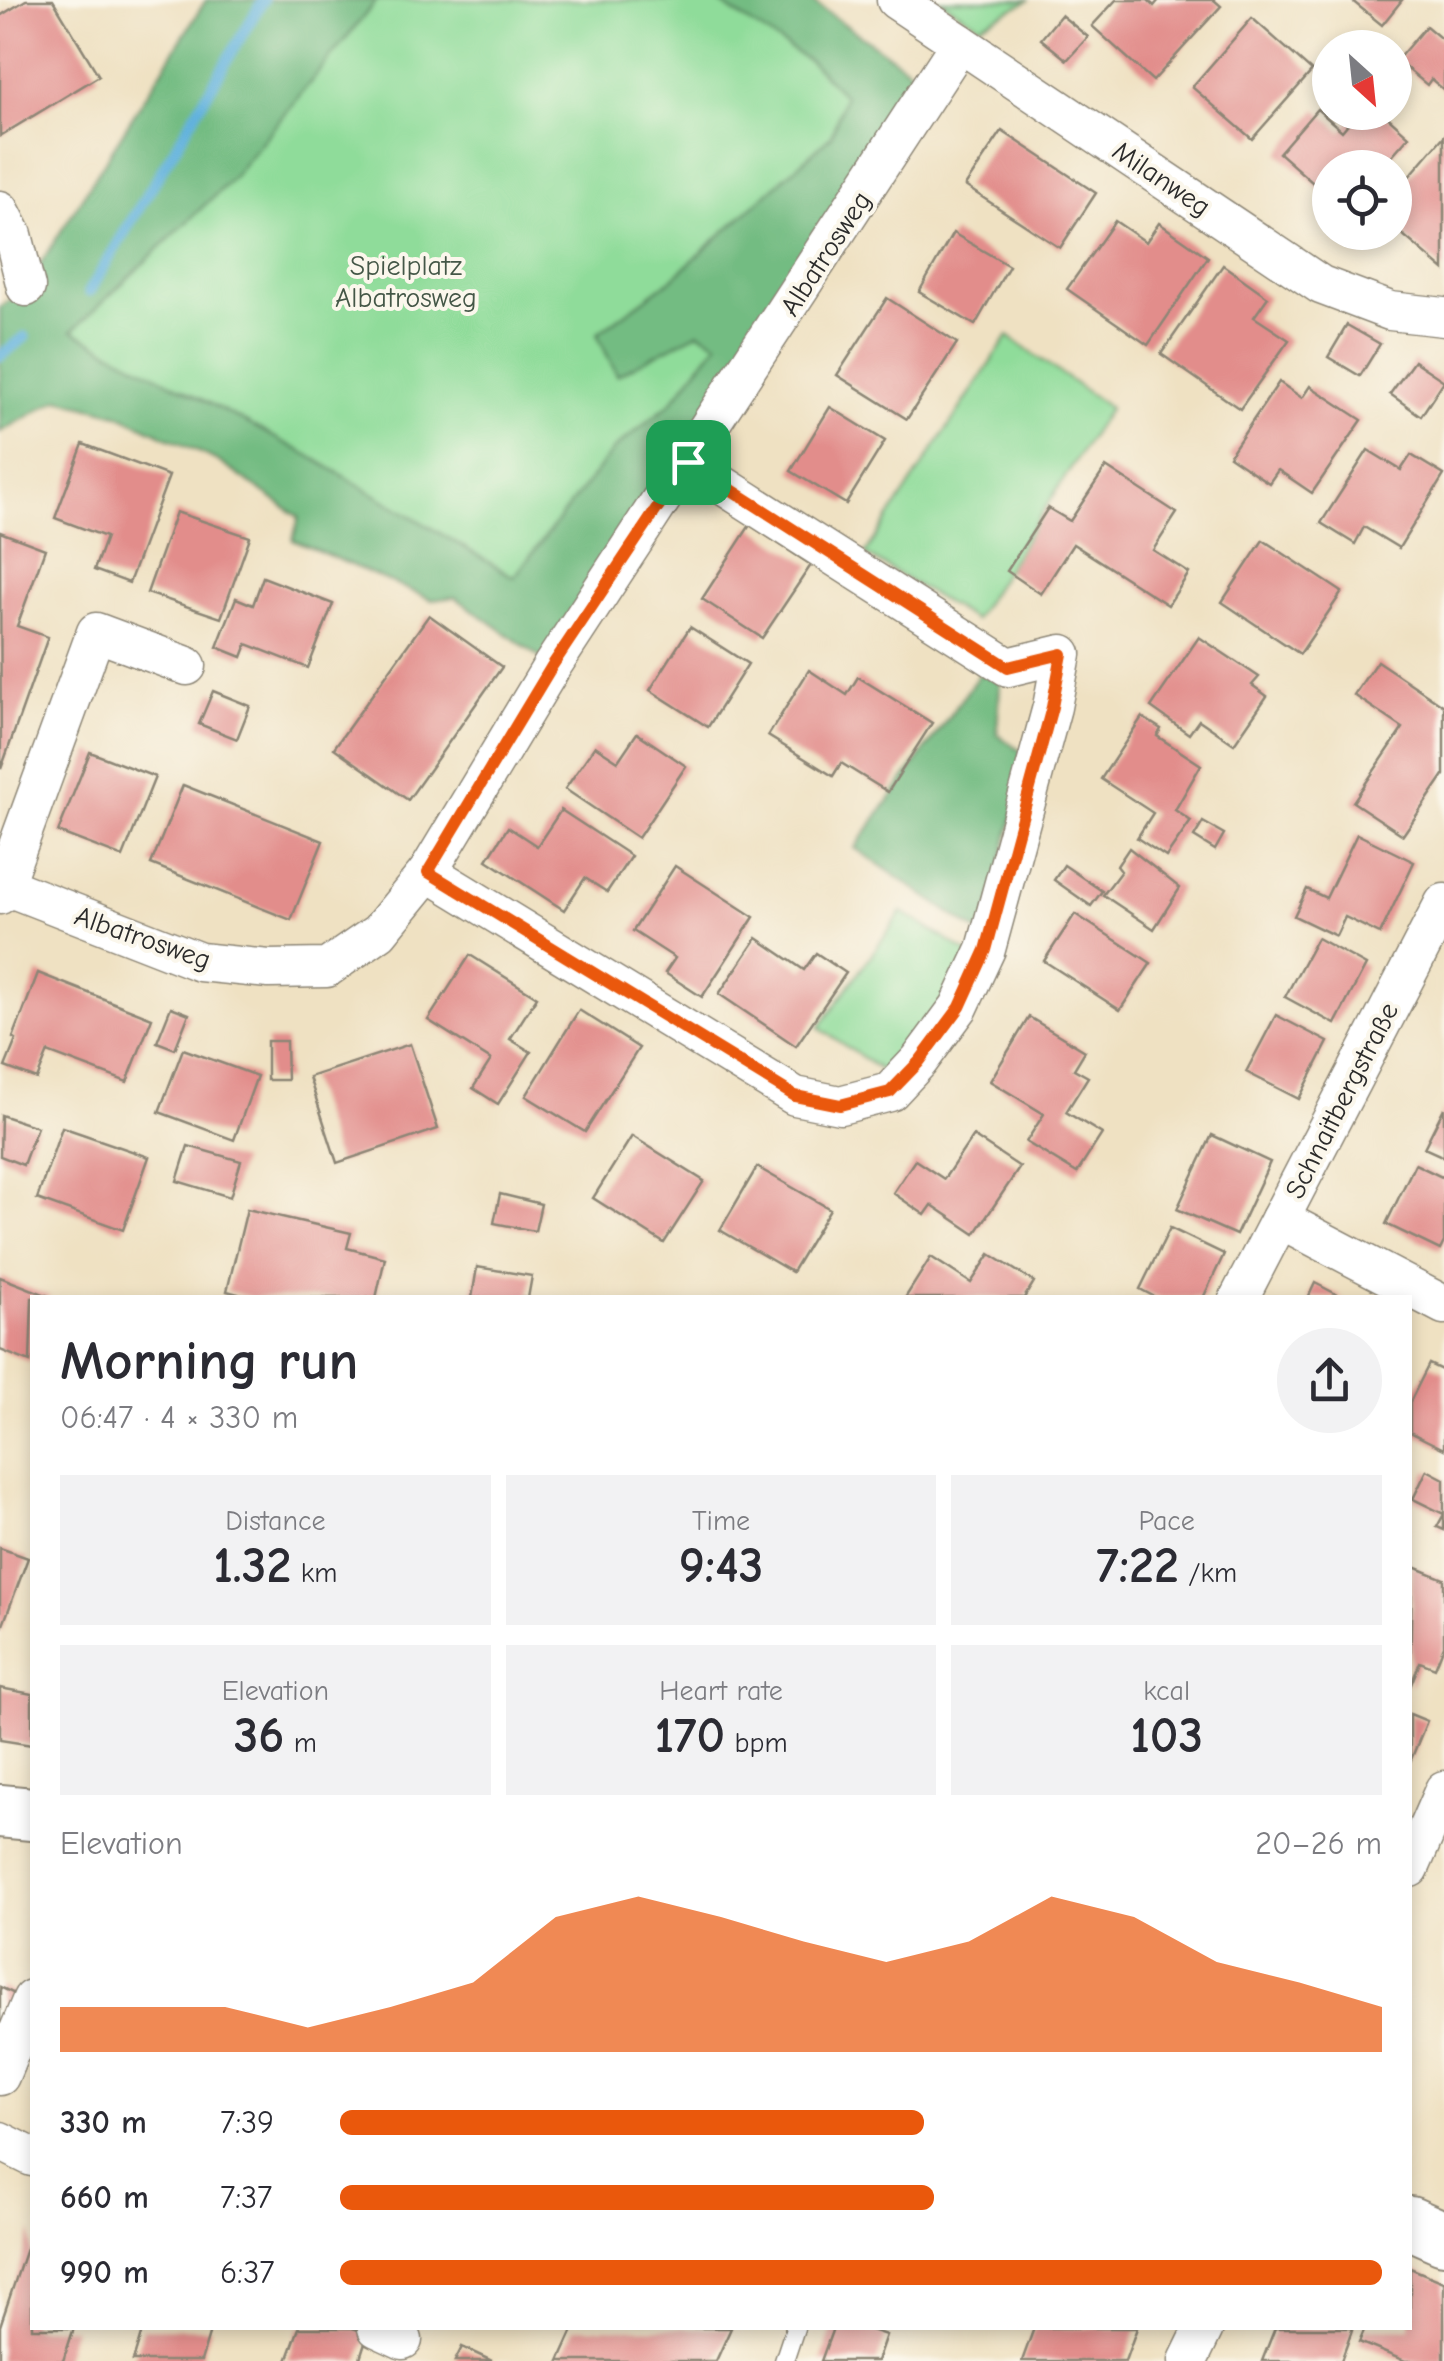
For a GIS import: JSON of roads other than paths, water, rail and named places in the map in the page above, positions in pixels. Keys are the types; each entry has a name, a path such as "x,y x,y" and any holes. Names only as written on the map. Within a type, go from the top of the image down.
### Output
{"main road":[{"path":"0,1811 30,1814"},
{"path":"1412,2224 1444,2238"}],"street":[{"name":"Milanweg","path":"896,0 1321,286 1390,311 1444,316"},
{"name":"Albatrosweg","path":"186,666 96,632 1,888 200,962 269,970 327,968 379,932 428,872 552,666 960,43"},
{"path":"0,210 14,235 26,287"},
{"path":"428,872 795,1096 840,1105 890,1092 919,1062 960,1007 986,950 1052,707 1062,654 1008,667 688,462"},
{"name":"Schnaitbergstraße","path":"1241,1295 1444,903"},
{"path":"1280,1219 1444,1305"},
{"path":"1412,1863 1444,1790"},
{"path":"0,2076 30,2004"},
{"path":"0,2141 30,2156"},
{"path":"1188,2361 1203,2330"}],"lane":[{"path":"784,2361 794,2330"}],"waterway":[{"path":"89,292 263,0"},
{"path":"0,356 25,337"}],"park label":[{"name":"Spielplatz Albatrosweg","path":"406,281"}]}
